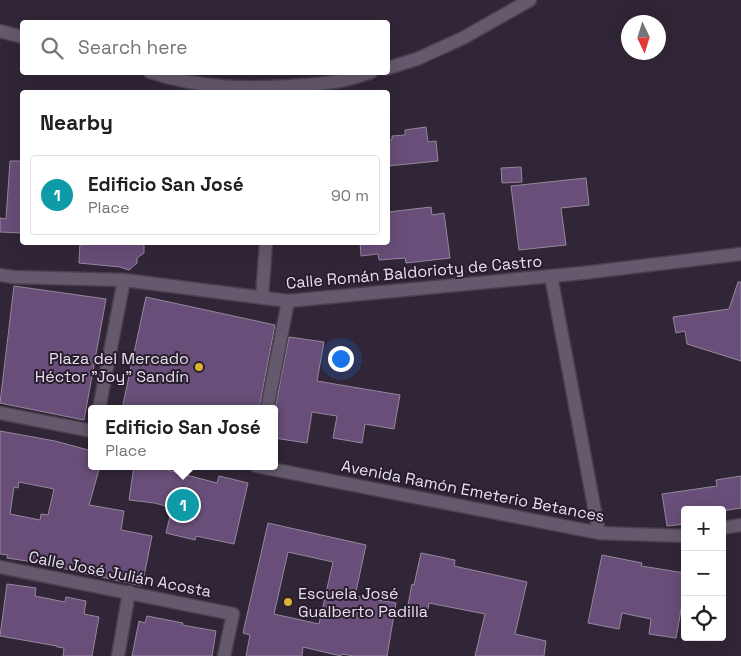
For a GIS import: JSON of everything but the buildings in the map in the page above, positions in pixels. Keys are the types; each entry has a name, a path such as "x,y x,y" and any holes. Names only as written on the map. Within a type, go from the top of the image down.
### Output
{"street":[{"path":"390,67 417,59 463,38 530,0"},
{"path":"0,31 20,36"},
{"path":"158,75 217,86 268,88 347,80 362,75"},
{"path":"262,297 266,245"},
{"name":"Calle Román Baldorioty de Castro","path":"0,275 124,280 288,301 583,273 741,254"},
{"path":"551,276 599,533"},
{"path":"101,405 124,280"},
{"path":"268,405 288,301"},
{"path":"0,413 88,430"},
{"name":"Avenida Ramón Emeterio Betances","path":"276,470 599,533 681,536"},
{"path":"726,527 741,525"},
{"name":"Calle José Julián Acosta","path":"0,567 233,614 224,656"},
{"path":"118,656 129,592"}],"place":[{"name":"Plaza del Mercado Héctor \"Joy\" Sandín","path":"199,367"},
{"name":"Edificio San José","path":"183,505"},
{"name":"Escuela José Gualberto Padilla","path":"288,602"}]}
